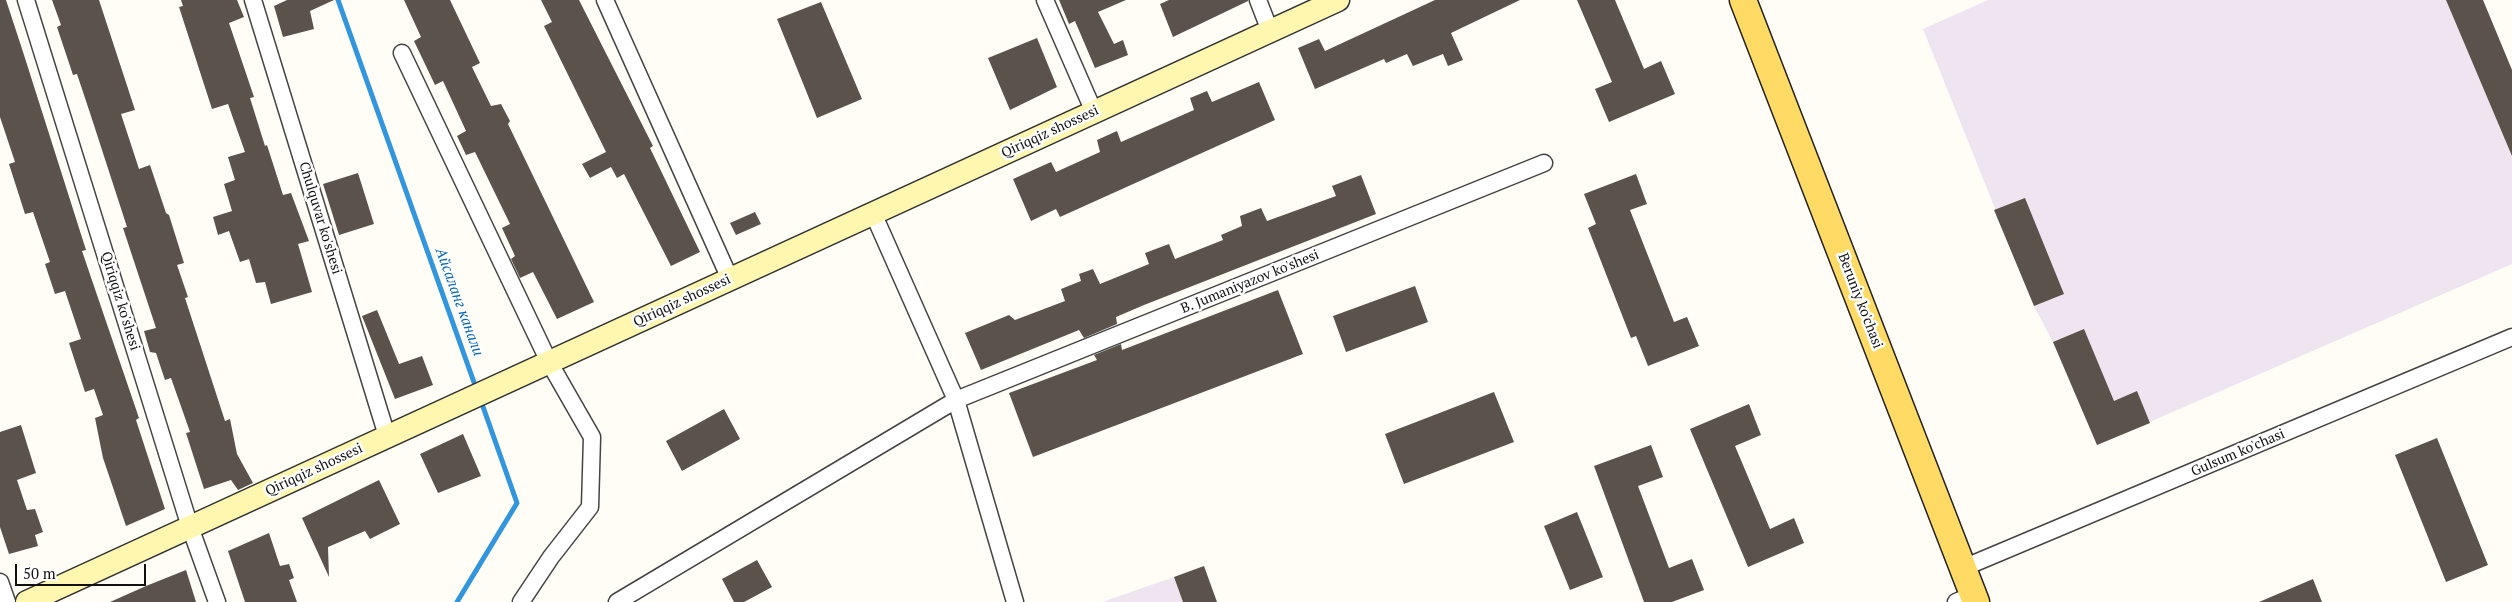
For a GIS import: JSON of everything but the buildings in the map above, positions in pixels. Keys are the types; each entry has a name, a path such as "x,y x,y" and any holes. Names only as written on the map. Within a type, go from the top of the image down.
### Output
{"main road":[{"name":"Qiriqqiz shossesi","path":"27,602 1338,0"},
{"name":"Beruniy ko'chasi","path":"1743,0 1963,568 1968,600"}],"street":[{"name":"Qiriqqiz ko'shesi","path":"26,0 190,527 217,602"},
{"name":"Chulquvar ko'shesi","path":"253,0 387,436"},
{"path":"605,0 730,279"},
{"path":"1045,0 1094,112"},
{"path":"1258,0 1270,31"},
{"path":"402,53 549,362 592,437 590,507 551,556 521,602"},
{"name":"B. Jumaniyazov ko'shesi","path":"617,602 956,400 1544,163"},
{"path":"873,213 956,400 1015,602"},
{"name":"Gulsum ko'chasi","path":"1963,568 2512,337"},
{"path":"0,582 7,602"}],"shaded area":[{"path":"1988,0 2483,0 2512,70 2512,264 2097,445 2053,342 2034,306 1923,29"},
{"path":"1174,577 1183,602 1102,602"}],"waterway":[{"name":"Айсаланг канали","path":"338,0 476,388"},
{"name":"Айсаланг канали","path":"457,602 517,503 481,401"}]}
